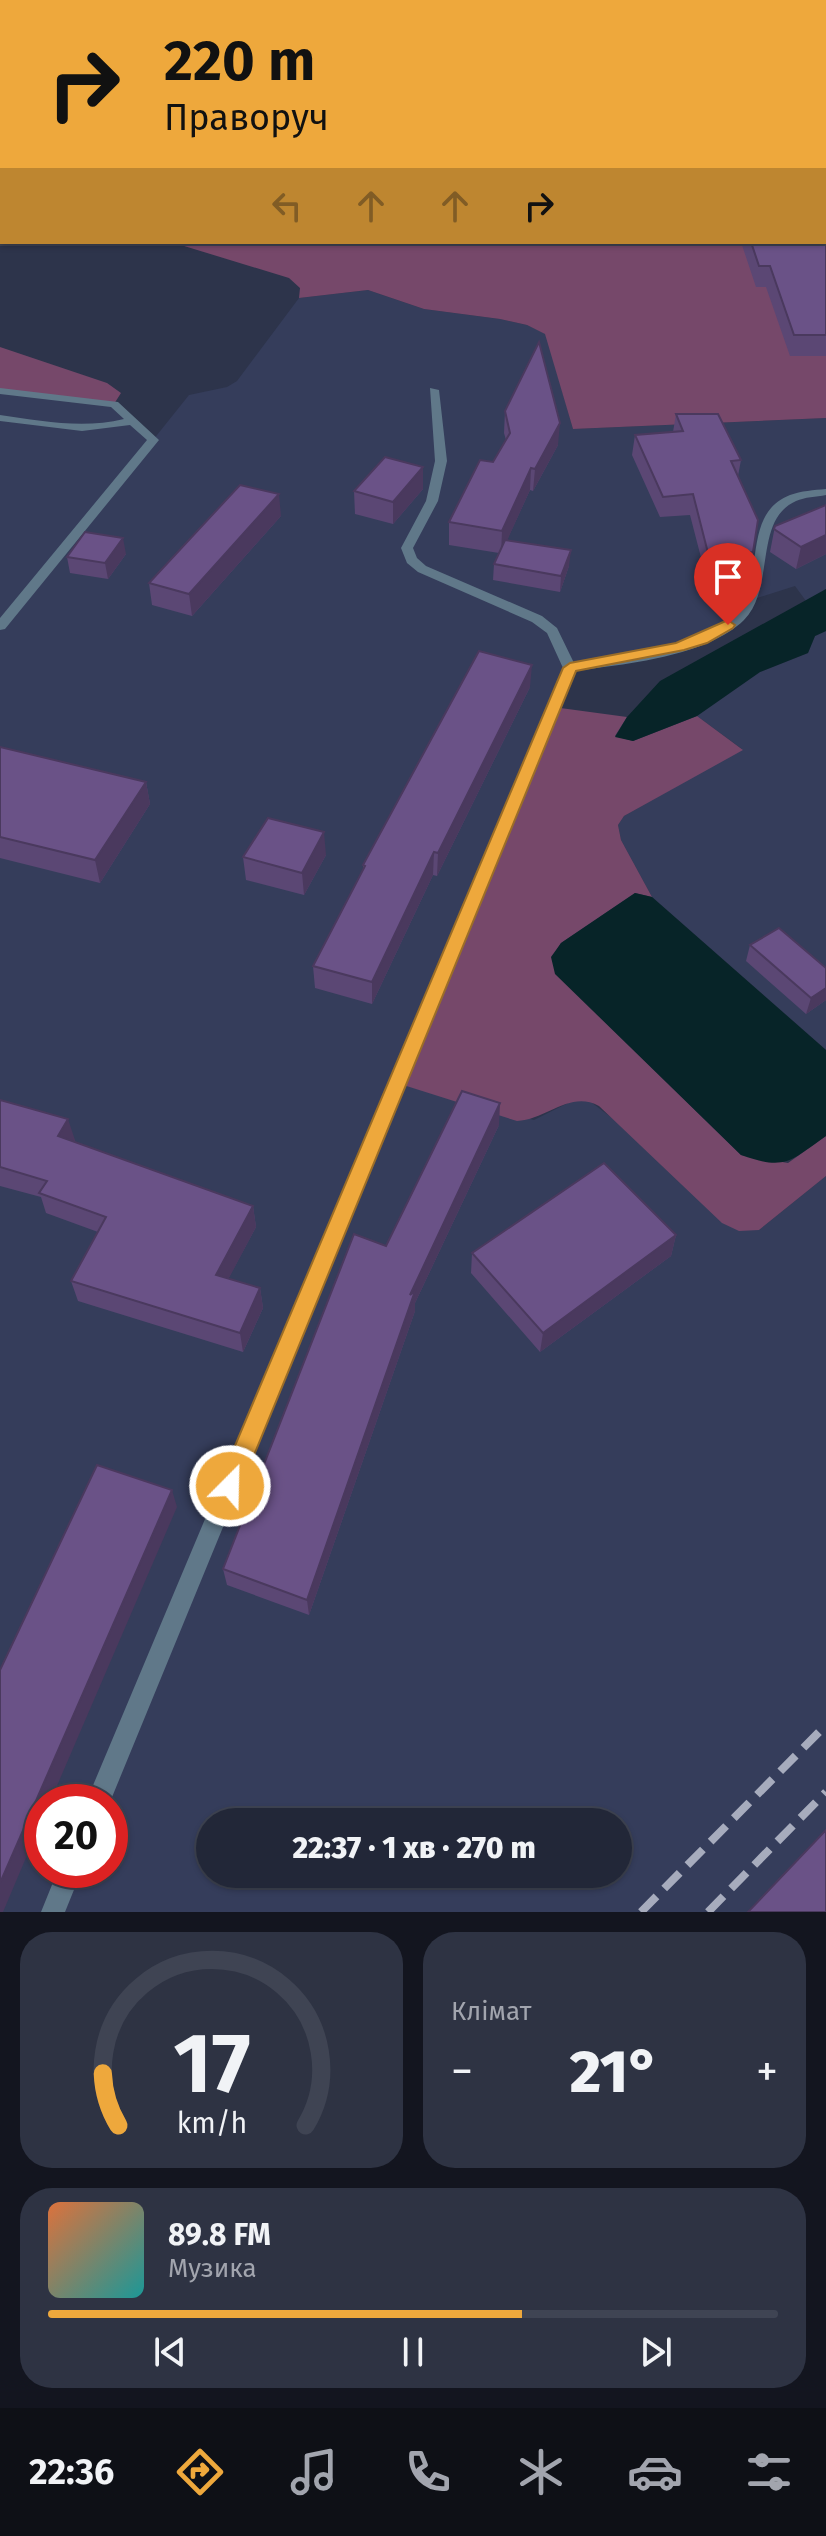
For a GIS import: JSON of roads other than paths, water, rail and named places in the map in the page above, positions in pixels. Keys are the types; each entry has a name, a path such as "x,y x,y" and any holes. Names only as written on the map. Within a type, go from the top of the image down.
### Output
{"lane":[{"path":"105,1784 570,668 552,631 537,619 422,569 411,560 407,548 432,501 441,461 434,390"},
{"path":"0,391 114,404 153,440 0,626"},
{"path":"0,418 66,428 111,428 132,421"},
{"path":"570,668 679,647 701,640 728,625 751,600 758,583 767,520 774,508 792,498 826,492"},
{"path":"53,1912 63,1888"}],"railway":[{"path":"641,1912 826,1725"},
{"path":"708,1912 826,1792"}]}
